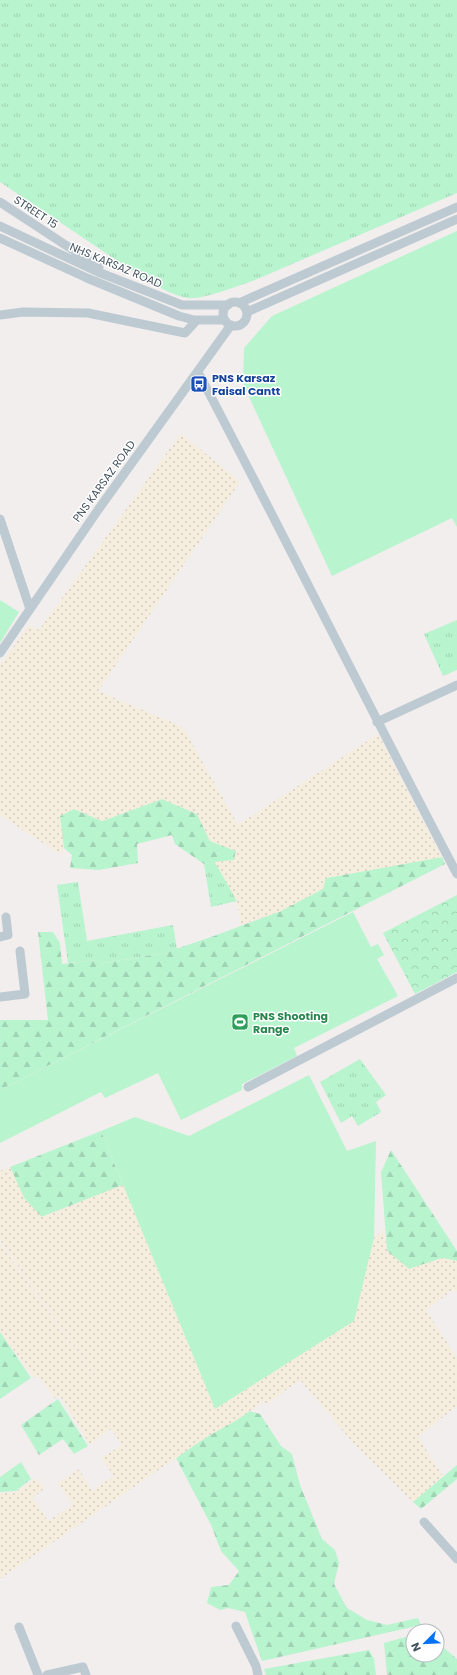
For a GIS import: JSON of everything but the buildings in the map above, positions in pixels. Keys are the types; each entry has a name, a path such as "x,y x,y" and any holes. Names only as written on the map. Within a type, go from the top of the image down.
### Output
{"street":[{"name":"STREET 15","path":"0,202 119,281"},
{"path":"239,303 246,308 247,312 245,320 239,325 228,322 224,312 228,305 239,303 457,207"},
{"path":"247,312 457,219"},
{"name":"NHS KARSAZ ROAD","path":"0,226 119,281 182,305 228,305"},
{"name":"NHS KARSAZ ROAD","path":"0,238 87,278 160,309 179,316 197,320 228,322"},
{"path":"26,250 30,240"},
{"path":"0,315 23,312 88,313 185,333 197,320"},
{"name":"PNS KARSAZ ROAD","path":"0,653 98,510 198,372 228,322"},
{"path":"198,372 377,722 457,874"},
{"path":"0,519 30,609"},
{"path":"377,722 457,685"},
{"path":"0,937 8,936 6,917"},
{"path":"0,997 25,994 20,951"},
{"path":"248,1087 457,978"},
{"path":"424,1522 457,1559"},
{"path":"236,1626 256,1666 258,1675"},
{"path":"19,1627 38,1675"},
{"path":"47,1675 83,1667 86,1675"}],"green space":[{"path":"0,0 457,0 457,193 255,280 212,295 188,298 169,292 140,276 0,182"},
{"path":"457,231 457,527 452,518 332,576 243,384 244,348 272,316"},
{"path":"0,600 19,612 0,643"},
{"path":"457,620 457,670 443,676 424,634"},
{"path":"162,799 197,814 210,841 236,851 234,860 204,864 175,844 172,835 137,844 138,863 99,870 70,868 72,855 64,848 59,816 74,809 102,821"},
{"path":"442,857 445,864 0,1090 0,1020 48,1020 38,932 53,932 60,943 62,964 98,960 99,964 164,953 281,911 326,878"},
{"path":"215,862 237,901 211,907 204,864"},
{"path":"78,882 87,941 173,925 177,949 164,953 98,964 98,960 68,963 57,885"},
{"path":"457,895 457,972 415,994 383,933"},
{"name":"PNS Shooting Range","path":"353,912 371,947 378,944 384,955 377,959 398,996 294,1048 297,1056 242,1084 242,1090 181,1120 158,1073 105,1098 101,1092 0,1143 0,1090"},
{"path":"360,1059 386,1095 376,1102 381,1112 358,1126 352,1116 341,1123 320,1082"},
{"path":"309,1075 347,1151 376,1141 374,1238 354,1321 215,1409 101,1131 135,1117 189,1136"},
{"path":"101,1131 123,1185 41,1217 24,1198 10,1167"},
{"path":"391,1150 457,1251 457,1261 442,1258 409,1269 387,1251 381,1172"},
{"path":"0,1332 31,1378 0,1399"},
{"path":"58,1399 88,1446 74,1454 63,1439 39,1455 21,1425"},
{"path":"249,1411 260,1414 281,1446 292,1454 300,1485 322,1539 335,1550 339,1563 334,1584 347,1608 367,1620 387,1625 418,1618 420,1623 405,1623 405,1629 262,1661 245,1612 228,1608 220,1610 207,1603 211,1587 229,1585 239,1571 221,1551 211,1525 176,1458"},
{"path":"21,1462 31,1479 16,1491 0,1492 0,1477"},
{"path":"457,1465 457,1479 421,1509 413,1502"},
{"path":"405,1637 405,1663 445,1663 445,1649 457,1659 457,1675 387,1675 384,1643"},
{"path":"369,1650 374,1659 376,1675 266,1675 264,1669"}],"sand":[{"path":"181,433 240,482 98,691 183,727 238,825 378,734 442,857 326,878 323,889 281,911 241,925 237,901 215,862 234,860 236,851 210,841 197,814 162,799 102,821 74,809 60,816 64,848 60,854 0,815 0,665 29,625 39,630"},
{"path":"10,1167 24,1198 42,1217 123,1185 215,1409 354,1321 374,1238 384,1230 387,1251 409,1269 442,1258 457,1261 457,1292 454,1289 426,1310 457,1358 457,1406 418,1437 443,1476 413,1502 354,1444 300,1380 267,1404 264,1401 237,1420 205,1438 0,1579 0,1493 14,1493 36,1478 45,1488 33,1498 48,1521 73,1505 58,1483 79,1469 92,1491 114,1476 101,1458 122,1445 111,1429 90,1445 60,1396 55,1399 38,1375 34,1378 0,1331 0,1243 106,1392 0,1240 0,1171"}],"place":[{"name":"PNS Karsaz Faisal Cantt","path":"199,384"},
{"name":"PNS Shooting Range","path":"240,1022"}]}
